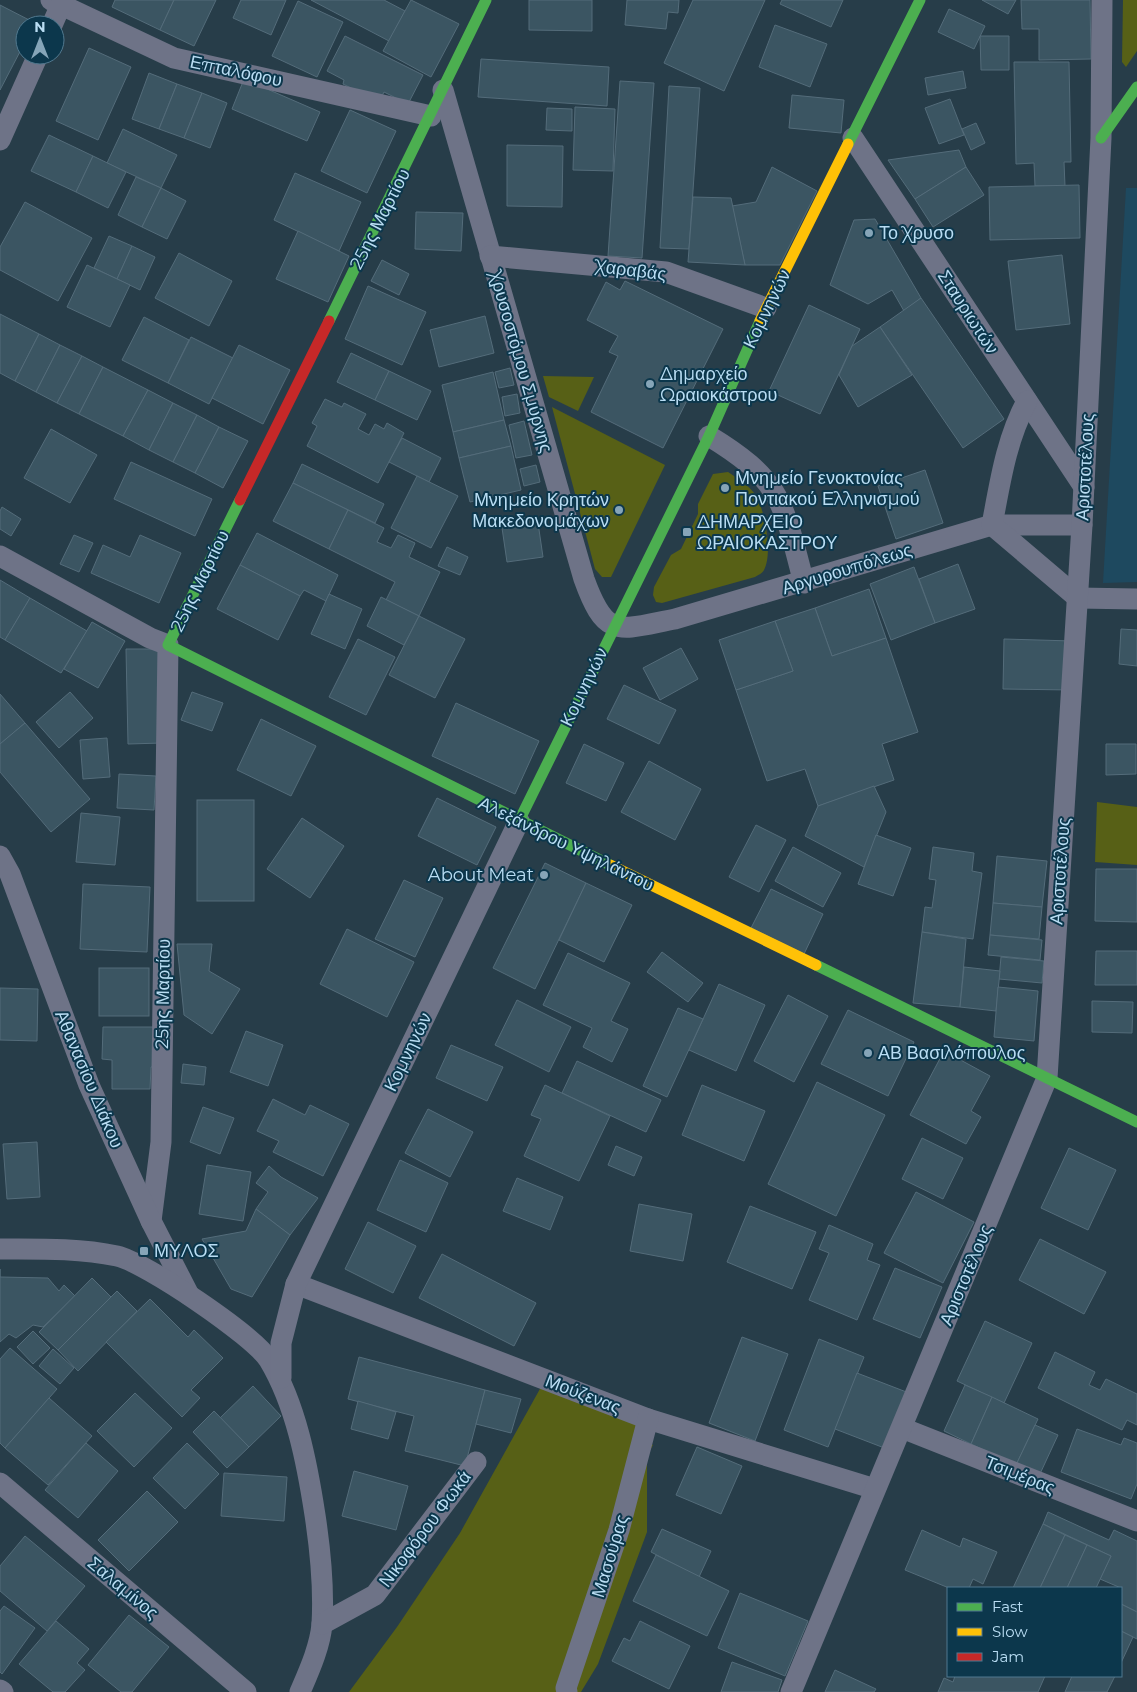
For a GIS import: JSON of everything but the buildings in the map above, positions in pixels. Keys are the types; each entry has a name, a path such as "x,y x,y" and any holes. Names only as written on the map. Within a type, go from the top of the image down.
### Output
{"street":[{"name":"25ης Μαρτίου","path":"151,1222 160,1142 168,645 431,116 486,0"},
{"name":"Κομνηνών","path":"281,1384 281,1343 296,1284 613,627 709,436 766,308 853,138 920,0"},
{"name":"Αριστοτέλους","path":"791,1692 1047,1078 1084,487 1101,138 1102,0"},
{"path":"55,15 58,2"},
{"name":"Επταλόφου","path":"58,2 174,58 431,116"},
{"path":"0,140 34,65"},
{"path":"1101,138 1137,87"},
{"name":"Χρυσοστόμου Σμύρνης","path":"443,90 584,579 600,614 613,627"},
{"name":"Σταυριωτών","path":"853,138 1084,487"},
{"name":"Χαραβάς","path":"490,256 666,272 766,308"},
{"path":"1027,401 1017,419 1009,446 992,525 1078,598 1137,599"},
{"path":"709,436 739,455 771,485 788,520 804,583"},
{"name":"Αργυρουπόλεως","path":"613,627 635,627 675,619 804,583 992,525 1082,525"},
{"name":"Αλεξάνδρου Υψηλάντου","path":"0,556 150,638 168,645 519,821 1137,1122"},
{"name":"Αθανασίου Διάκου","path":"0,856 10,874 89,1085 151,1222 191,1297"},
{"path":"0,1248 54,1249 118,1257 160,1277 191,1297 239,1331 268,1358 281,1384 292,1414 318,1533 322,1624 310,1666 300,1692"},
{"name":"Μούζενας","path":"296,1284 648,1419 875,1488"},
{"name":"Μασούρας","path":"566,1691 620,1530 648,1419"},
{"name":"Τσιμέρας","path":"902,1428 1137,1521"},
{"name":"Νικοφόρου Φωκά","path":"322,1624 376,1595 476,1462"},
{"name":"Σαλαμίνος","path":"0,1483 246,1692"}],"shaded area":[{"path":"1126,188 1137,188 1137,582 1103,583"}],"green space":[{"path":"1123,0 1137,0 1137,51 1126,67 1122,62"},
{"path":"543,376 594,377 578,411 549,397"},
{"path":"552,407 665,465 611,577 602,577 595,569"},
{"path":"728,472 752,491 759,501 765,520 768,543 767,563 762,573 755,577 662,603 656,602 653,595 654,587 671,555 681,549 698,514 698,504 713,474"},
{"path":"1097,802 1137,807 1137,865 1095,862"},
{"path":"546,1378 648,1419 648,1443 653,1445 647,1456 647,1532 598,1664 581,1692 349,1692 397,1627 460,1533"}],"traffic: fast":[{"path":"329,321 486,0"},
{"path":"848,144 920,0"},
{"path":"1101,138 1137,87"},
{"path":"519,821 709,436 760,321"},
{"path":"240,500 168,645 610,865"},
{"path":"816,965 1137,1122"}],"traffic: slow":[{"path":"760,321 848,144"},
{"path":"610,865 816,965"}],"traffic: jam":[{"path":"240,500 329,321"}],"place":[{"name":"Το Χρυσο","path":"869,233"},
{"name":"Δημαρχείο Ωραιοκάστρου","path":"650,384"},
{"name":"Μνημείο Γενοκτονίας Ποντιακού Ελληνισμού","path":"725,488"},
{"name":"Μνημείο Κρητών Μακεδονομάχων","path":"619,510"},
{"name":"ΔΗΜΑΡΧΕΙΟ ΩΡΑΙΟΚΑΣΤΡΟΥ","path":"687,532"},
{"name":"About Meat","path":"544,875"},
{"name":"ΑΒ Βασιλόπουλος","path":"868,1053"},
{"name":"ΜΥΛΟΣ","path":"144,1251"}]}
